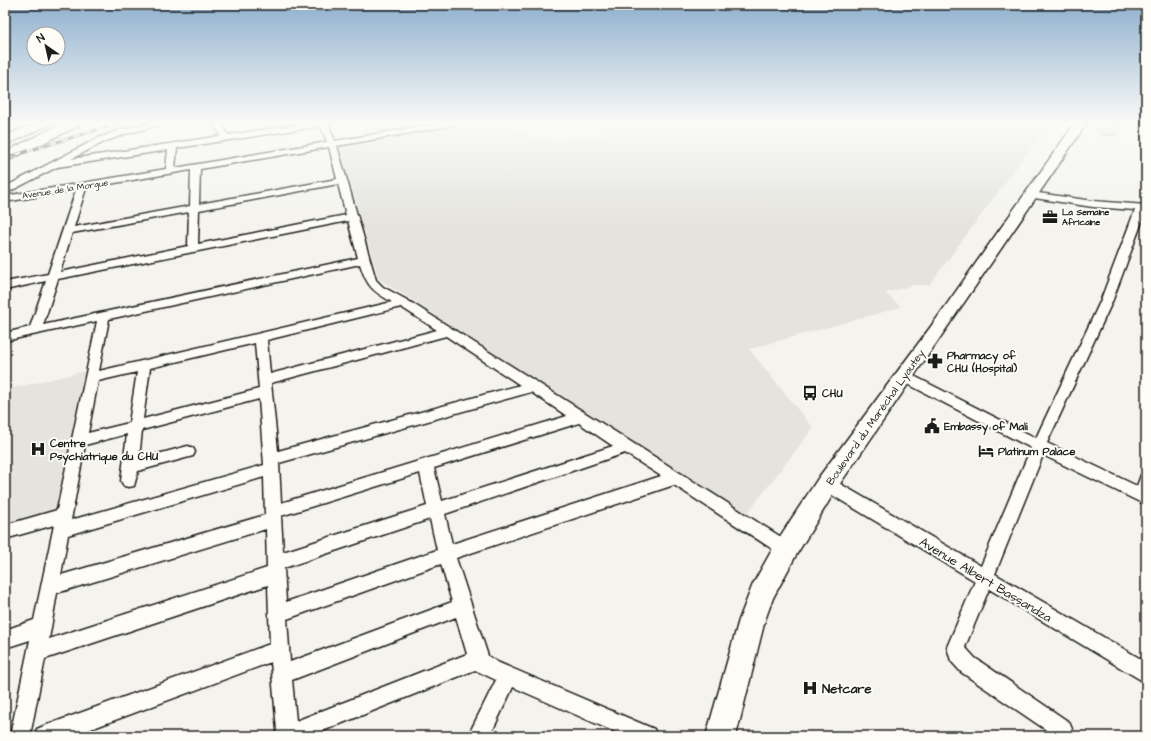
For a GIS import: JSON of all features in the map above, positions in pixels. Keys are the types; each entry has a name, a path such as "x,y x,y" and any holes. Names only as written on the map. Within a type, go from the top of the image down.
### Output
{"main road":[{"name":"Boulevard du Maréchal Lyautey","path":"721,736 752,620 762,594 786,549 827,484 1057,158"}],"street":[{"path":"5,191 67,158"},
{"path":"52,165 99,158"},
{"path":"170,172 172,158"},
{"name":"Avenue de la Morgue","path":"5,199 255,158"},
{"path":"336,158 351,217 364,260 374,285 786,549"},
{"path":"194,248 196,168"},
{"path":"68,231 342,181"},
{"path":"35,331 82,187"},
{"path":"1031,195 1093,204 1143,208 1106,302 1039,446 986,579 958,642 958,654 968,665 1062,729"},
{"path":"5,286 351,217"},
{"path":"5,337 364,260"},
{"path":"91,378 403,303"},
{"path":"20,736 104,316"},
{"path":"80,441 135,427 447,332"},
{"path":"261,338 271,464 279,650 287,736 478,659"},
{"path":"144,366 130,474 188,452"},
{"path":"903,376 1039,446 1144,497 1146,480"},
{"path":"5,532 62,523 271,464 533,386"},
{"path":"49,587 273,516 426,465 580,417"},
{"path":"37,652 435,510 627,447"},
{"path":"426,465 446,554 478,659 490,670 508,675 647,736"},
{"path":"277,614 446,554 675,478"},
{"name":"Avenue Albert Bassandza","path":"827,484 1146,674"},
{"path":"281,675 461,607"},
{"path":"5,639 42,627"},
{"path":"44,736 279,650"},
{"path":"478,736 487,722 508,675"}],"shaded area":[{"path":"342,158 1024,158 929,285 913,285 885,293 901,307 749,349 813,428 746,515 379,279"},
{"name":"Centre Psychiatrique du CHU","path":"86,371 58,509 5,524 5,390"}],"place":[{"name":"La Semaine Africaine","path":"1050,217"},
{"name":"Pharmacy of CHU (Hospital)","path":"935,361"},
{"name":"CHU","path":"810,393"},
{"name":"Embassy of Mali","path":"932,426"},
{"name":"Centre Psychiatrique du CHU","path":"38,449"},
{"name":"Platinum Palace","path":"986,451"},
{"name":"Netcare","path":"810,688"}]}
